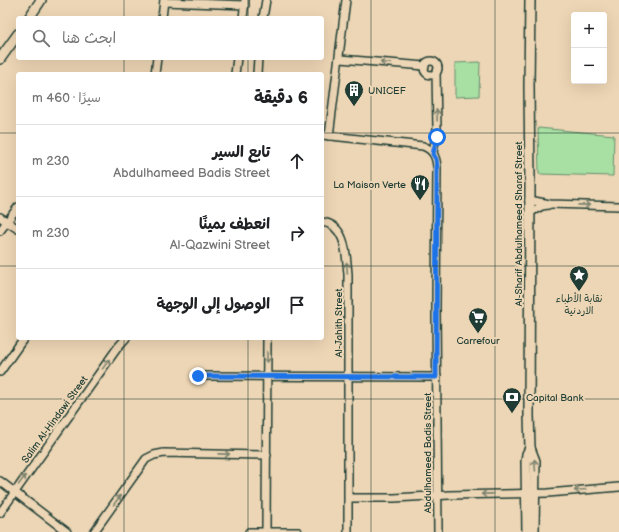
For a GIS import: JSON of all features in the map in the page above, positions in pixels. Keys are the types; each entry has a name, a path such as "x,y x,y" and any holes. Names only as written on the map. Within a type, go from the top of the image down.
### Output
{"street":[{"path":"30,16 41,0"},
{"path":"263,16 266,0"},
{"path":"346,0 340,59 326,136 423,146 430,149 433,154"},
{"name":"Al-Sharif Abdulhameed Sharaf Street","path":"530,0 528,86 530,200 530,448 526,458 531,493 534,532"},
{"path":"162,16 164,1 245,2 243,16"},
{"path":"0,59 16,37"},
{"path":"340,59 425,66 424,68 427,72 431,74 436,72 437,129 433,154"},
{"path":"155,72 157,60"},
{"path":"235,72 237,60"},
{"path":"257,72 258,60"},
{"name":"Abdulhameed Badis Street","path":"433,154 436,159 437,167 436,377 438,532"},
{"path":"530,200 550,204 619,206"},
{"path":"529,214 542,206 550,204"},
{"path":"0,231 16,210"},
{"path":"0,217 16,228"},
{"name":"Al-Jahith Street","path":"324,222 338,231 344,244 348,274 348,532"},
{"path":"0,372 23,340"},
{"name":"Salim Al-Hindawi Street","path":"0,513 124,340"},
{"path":"266,532 267,340"},
{"path":"198,376 436,377"},
{"path":"94,532 146,459 154,455 164,453 267,455"},
{"path":"0,481 67,532"},
{"path":"349,498 394,498 531,493 619,487"},
{"name":"Al-Sharif Abdulhameed Sharaf Street","path":"527,532 531,493"},
{"path":"249,532 298,532"}],"green space":[{"path":"480,62 479,96 455,97 455,63"},
{"path":"538,128 614,135 613,176 539,174"}],"place":[{"name":"UNICEF","path":"354,107"},
{"name":"La Maison Verte","path":"420,201"},
{"name":"نقابة الأطباء الاردنية","path":"579,292"},
{"name":"Carrefour","path":"478,334"},
{"name":"Capital Bank","path":"512,414"}],"route":[{"path":"198,376 436,377 437,167 436,159 433,154 437,137"}]}
